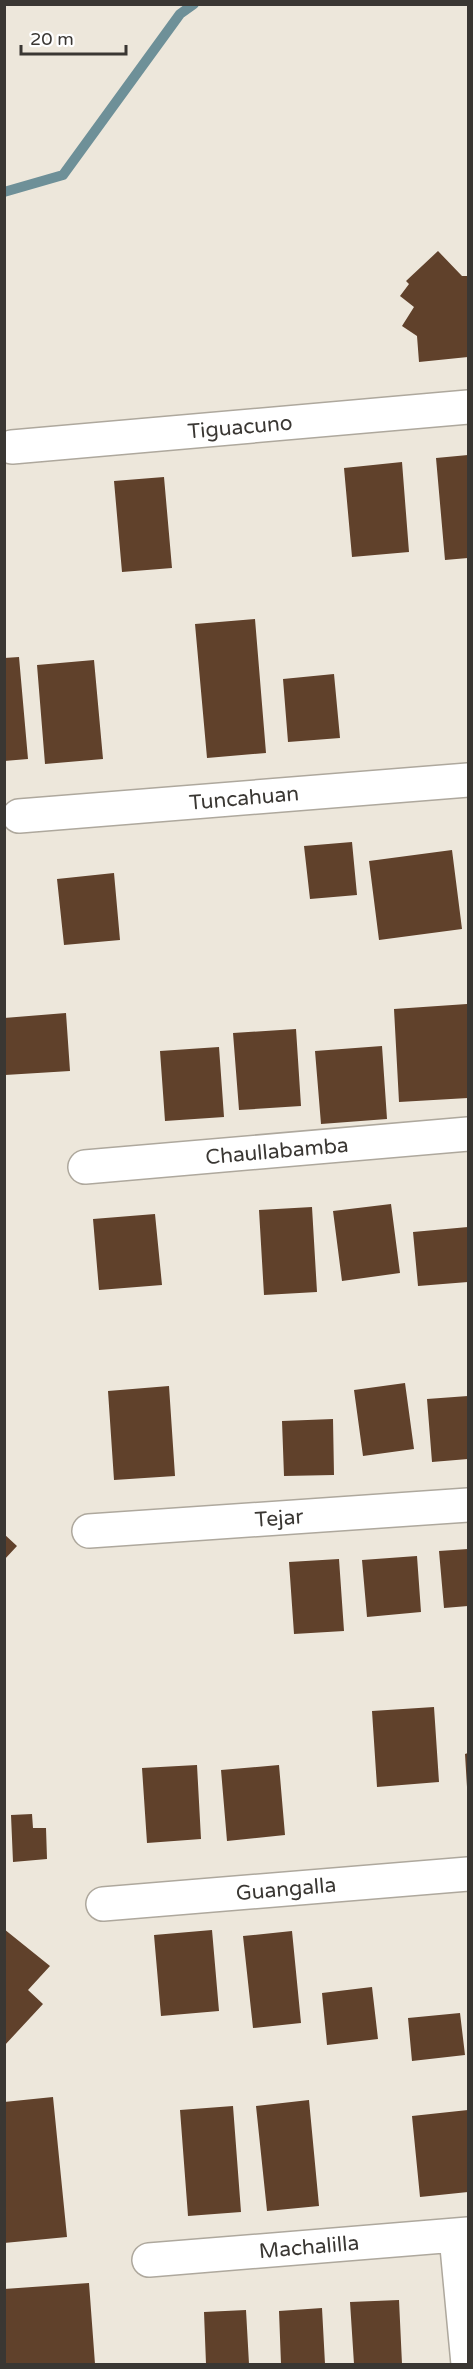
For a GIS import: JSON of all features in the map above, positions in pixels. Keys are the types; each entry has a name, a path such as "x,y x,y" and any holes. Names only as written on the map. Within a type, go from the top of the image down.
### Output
{"lane":[{"name":"Tiguacuno","path":"12,447 468,407"},
{"name":"Tuncahuan","path":"19,816 468,780"},
{"name":"Chaullabamba","path":"85,1167 468,1134"},
{"name":"Tejar","path":"89,1531 468,1505"},
{"name":"Guangalla","path":"103,1904 468,1874"},
{"name":"Machalilla","path":"149,2260 462,2235"},
{"path":"462,2235 468,2364"}],"building":[{"path":"438,251 462,276 468,276 468,357 419,362 417,336 402,326 414,307 400,296 409,284 406,281"},
{"path":"468,455 468,558 445,560 436,458"},
{"path":"402,462 409,552 352,557 344,468"},
{"path":"164,477 172,568 122,572 114,481"},
{"path":"255,619 266,753 207,758 195,624"},
{"path":"19,657 28,759 4,761 4,658"},
{"path":"94,660 103,759 45,764 37,665"},
{"path":"334,674 340,738 288,742 283,679"},
{"path":"352,842 357,895 310,899 304,846"},
{"path":"452,850 462,929 379,940 369,861"},
{"path":"114,873 120,940 64,945 57,879"},
{"path":"467,1004 468,1098 399,1102 394,1009"},
{"path":"66,1013 70,1071 5,1075 4,1018"},
{"path":"296,1029 301,1106 239,1110 233,1033"},
{"path":"382,1046 387,1119 321,1124 315,1051"},
{"path":"219,1047 224,1117 165,1121 160,1051"},
{"path":"391,1204 400,1273 342,1281 333,1211"},
{"path":"312,1207 317,1292 264,1295 259,1210"},
{"path":"155,1214 162,1285 99,1290 93,1219"},
{"path":"468,1227 468,1282 418,1286 413,1232"},
{"path":"405,1383 414,1449 363,1456 354,1390"},
{"path":"169,1386 175,1476 114,1480 108,1391"},
{"path":"468,1396 468,1459 432,1462 427,1399"},
{"path":"333,1419 334,1475 284,1476 282,1421"},
{"path":"4,1534 17,1546 4,1560"},
{"path":"468,1549 468,1606 444,1608 439,1551"},
{"path":"417,1556 421,1612 367,1617 362,1560"},
{"path":"339,1559 344,1631 294,1634 289,1562"},
{"path":"434,1707 439,1782 377,1787 372,1711"},
{"path":"468,1753 468,1787 467,1787 465,1754"},
{"path":"197,1765 201,1839 147,1843 142,1768"},
{"path":"279,1765 285,1835 227,1841 221,1770"},
{"path":"32,1814 33,1828 46,1828 47,1859 13,1862 11,1815"},
{"path":"4,1929 50,1966 28,1990 43,2004 4,2046"},
{"path":"212,1930 219,2011 161,2016 154,1935"},
{"path":"292,1931 301,2023 253,2028 243,1936"},
{"path":"372,1987 378,2039 327,2045 322,1993"},
{"path":"460,2013 465,2055 412,2061 408,2018"},
{"path":"53,2097 67,2237 4,2243 4,2102"},
{"path":"309,2100 319,2206 267,2211 256,2106"},
{"path":"233,2106 241,2212 188,2216 180,2110"},
{"path":"468,2110 468,2192 420,2197 412,2116"},
{"path":"89,2283 95,2364 4,2364 4,2289"},
{"path":"399,2300 402,2364 354,2364 350,2302"},
{"path":"322,2308 325,2364 281,2364 279,2311"},
{"path":"246,2310 249,2364 206,2364 204,2312"}],"waterway":[{"path":"4,192 63,175 180,14 194,4"}]}
